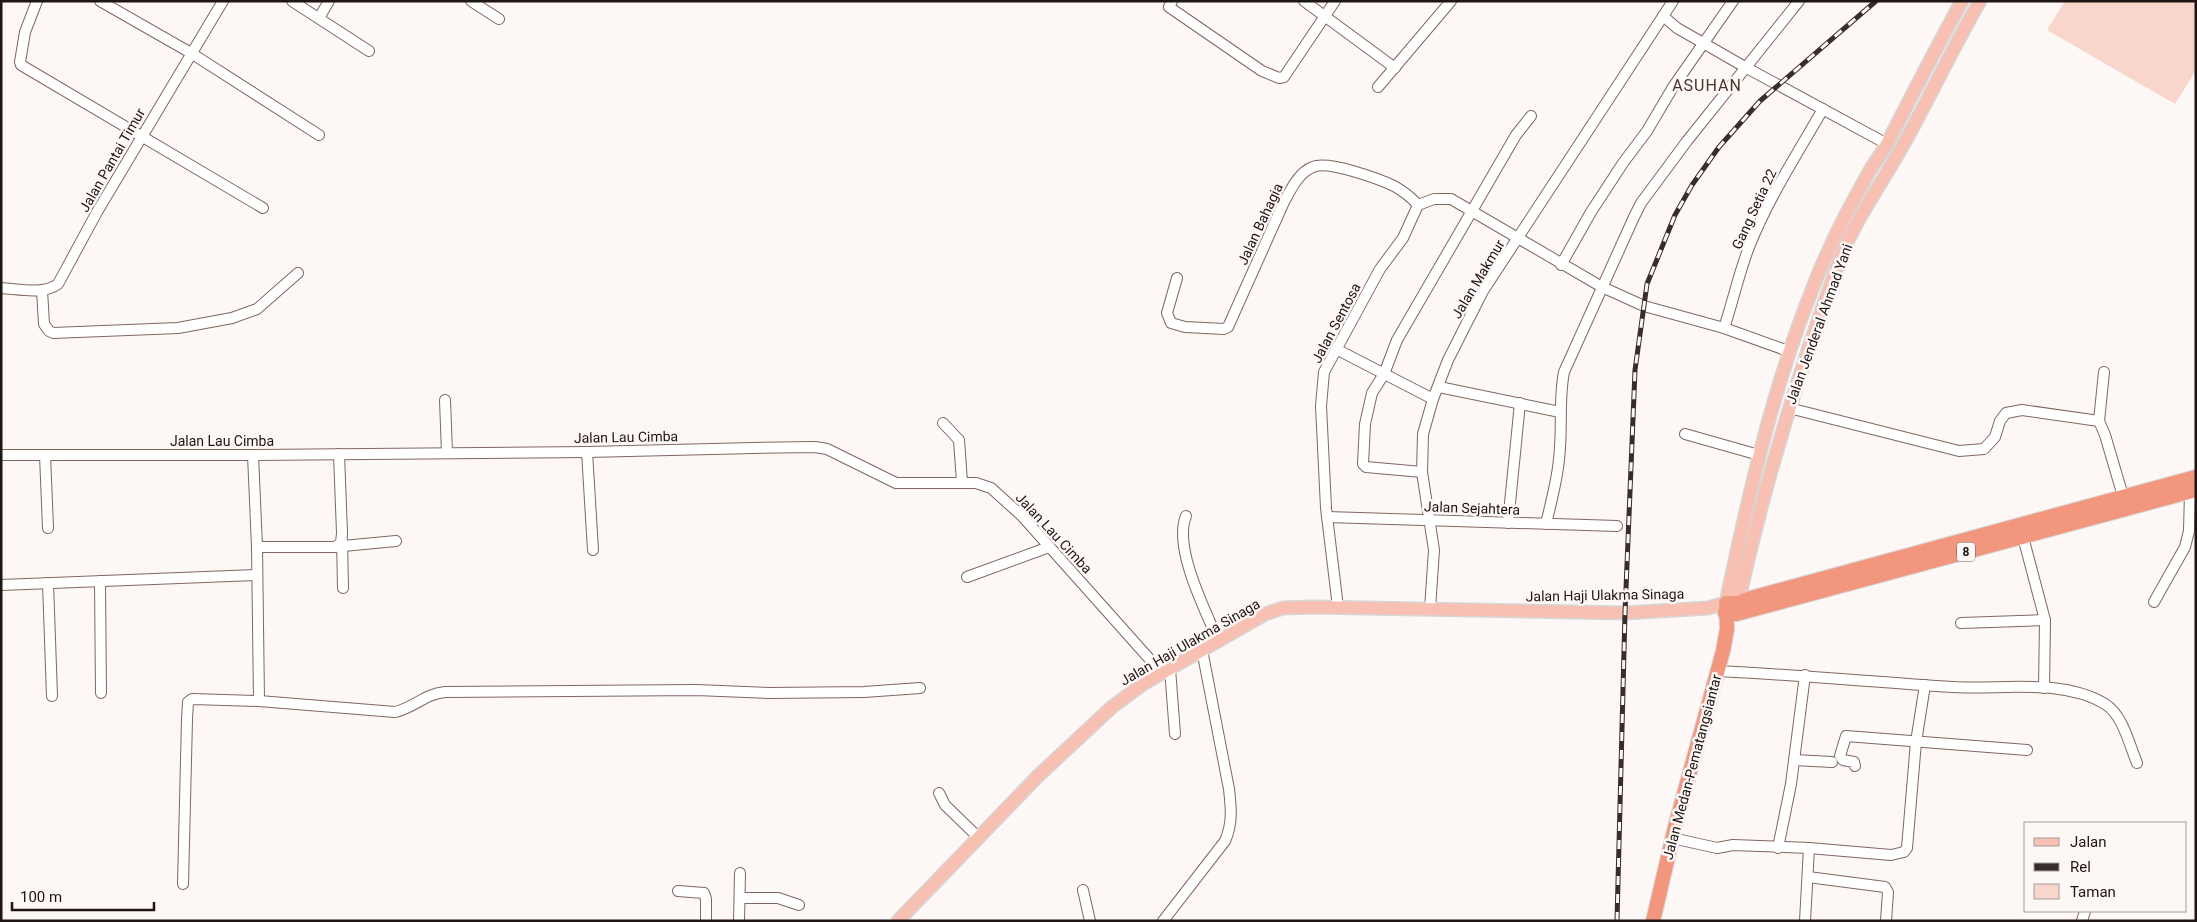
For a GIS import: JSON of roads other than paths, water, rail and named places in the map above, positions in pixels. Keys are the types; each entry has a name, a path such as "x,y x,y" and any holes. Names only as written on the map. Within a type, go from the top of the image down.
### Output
{"highway":[{"name":"8","path":"1731,608 1751,598 2196,477"},
{"name":"8","path":"1731,608 2023,537 2193,491"},
{"name":"Jalan Medan-Pematangsiantar","path":"1653,921 1672,838 1718,671 1731,608"}],"main road":[{"name":"Jalan Jenderal Ahmad Yani","path":"1731,608 1759,455 1773,404 1812,290 1839,229 1868,173 1887,144 1962,1"},
{"name":"Jalan Jenderal Ahmad Yani","path":"1731,608 1789,408 1835,271 1853,231 1907,139 1958,37 1980,1"},
{"path":"1868,173 1883,179"},
{"path":"1822,267 1835,271"},
{"name":"Jalan Haji Ulakma Sinaga","path":"898,921 1038,776 1112,707 1166,671 1265,614 1283,608 1338,607 1625,613 1731,608"}],"street":[{"path":"37,1 25,32 21,65 142,135 262,208"},
{"path":"100,1 191,53 319,135"},
{"name":"Jalan Pantai Timur","path":"42,290 52,288 62,279 97,212 223,1"},
{"path":"292,1 369,50"},
{"path":"319,18 329,1"},
{"path":"471,1 499,19"},
{"path":"1172,1 1169,7 1262,71 1279,78 1284,77 1335,1"},
{"path":"1304,1 1395,68"},
{"name":"Jalan Makmur","path":"1430,609 1434,550 1422,472 1423,434 1433,399 1448,360 1483,291 1673,1"},
{"path":"1562,265 1607,188 1647,131 1673,87 1733,1"},
{"path":"1546,524 1557,476 1560,446 1560,390 1564,372 1641,203 1687,141 1799,1"},
{"path":"1378,87 1446,3"},
{"path":"1663,16 1703,43 1887,144"},
{"name":"Gang Setia 22","path":"1724,328 1749,248 1785,174 1823,109"},
{"path":"1422,472 1366,468 1363,464 1365,424 1372,393 1384,374 1397,340 1516,136 1531,116"},
{"name":"Jalan Bahagia","path":"1177,278 1167,313 1171,323 1184,327 1224,330 1230,323 1284,202 1294,185 1312,167 1322,165 1373,178 1395,187 1411,197 1418,205"},
{"path":"1418,205 1434,199 1451,199 1519,237 1602,288 1644,306 1724,328 1791,352"},
{"name":"Jalan Sentosa","path":"1338,607 1327,517 1321,406 1324,372 1380,270 1403,238 1418,205"},
{"path":"1,288 42,290 44,324 49,332 178,328 232,318 257,309 298,273"},
{"path":"1336,349 1433,399"},
{"path":"2104,372 2098,421 2105,435 2123,496"},
{"path":"1439,387 1560,412"},
{"path":"445,400 447,453"},
{"path":"1508,523 1520,404"},
{"path":"1789,408 1959,451 1984,449 1995,437 2000,421 2006,413 2022,410 2098,421"},
{"path":"943,423 960,440 962,482"},
{"path":"1685,434 1759,455"},
{"name":"Jalan Lau Cimba","path":"1,455 253,455 827,449 896,483 976,482 991,488 1022,516 1048,547 1166,671"},
{"path":"587,452 593,550"},
{"path":"339,454 343,588"},
{"path":"45,455 48,528"},
{"path":"253,455 257,547 259,701"},
{"path":"2154,602 2185,548 2193,491"},
{"path":"1186,516 1182,532 1193,581 1218,640"},
{"name":"Jalan Sejahtera","path":"1327,517 1617,526"},
{"path":"2023,537 2045,620 2044,688"},
{"path":"257,547 335,547 342,543 396,541"},
{"path":"967,577 1048,547"},
{"path":"1,585 257,575"},
{"path":"100,581 101,694"},
{"path":"48,583 52,696"},
{"path":"1961,623 2045,620"},
{"path":"1163,921 1225,841 1230,831 1232,812 1229,789 1202,650"},
{"path":"1166,671 1175,734"},
{"path":"1718,671 1805,675 1924,685 2072,690 2104,703 2115,711 2137,763"},
{"path":"1778,848 1794,760 1805,675"},
{"path":"1672,838 1717,848 1733,845 1809,848 1891,855 1904,852 1907,848 1916,742 1924,685"},
{"path":"183,884 189,700 203,698 259,701 395,712 410,707 429,695 445,692 696,690 770,694 864,692 920,688"},
{"path":"1854,766 1854,762 1843,760 1840,756 1846,736 2027,750"},
{"path":"1794,760 1832,762"},
{"path":"939,793 944,805 979,838"},
{"path":"1805,921 1809,848"},
{"path":"739,921 740,873"},
{"path":"1808,877 1885,887 1888,892 1886,921"},
{"path":"1083,890 1090,921"},
{"path":"678,891 704,893 706,899 706,921"},
{"path":"740,898 778,898 799,905"}],"railway":[{"path":"1617,921 1625,613 1635,370 1647,284 1675,215 1692,185 1719,147 1760,101 1876,1"}],"district":[{"name":"ASUHAN","path":"1707,85"}]}
